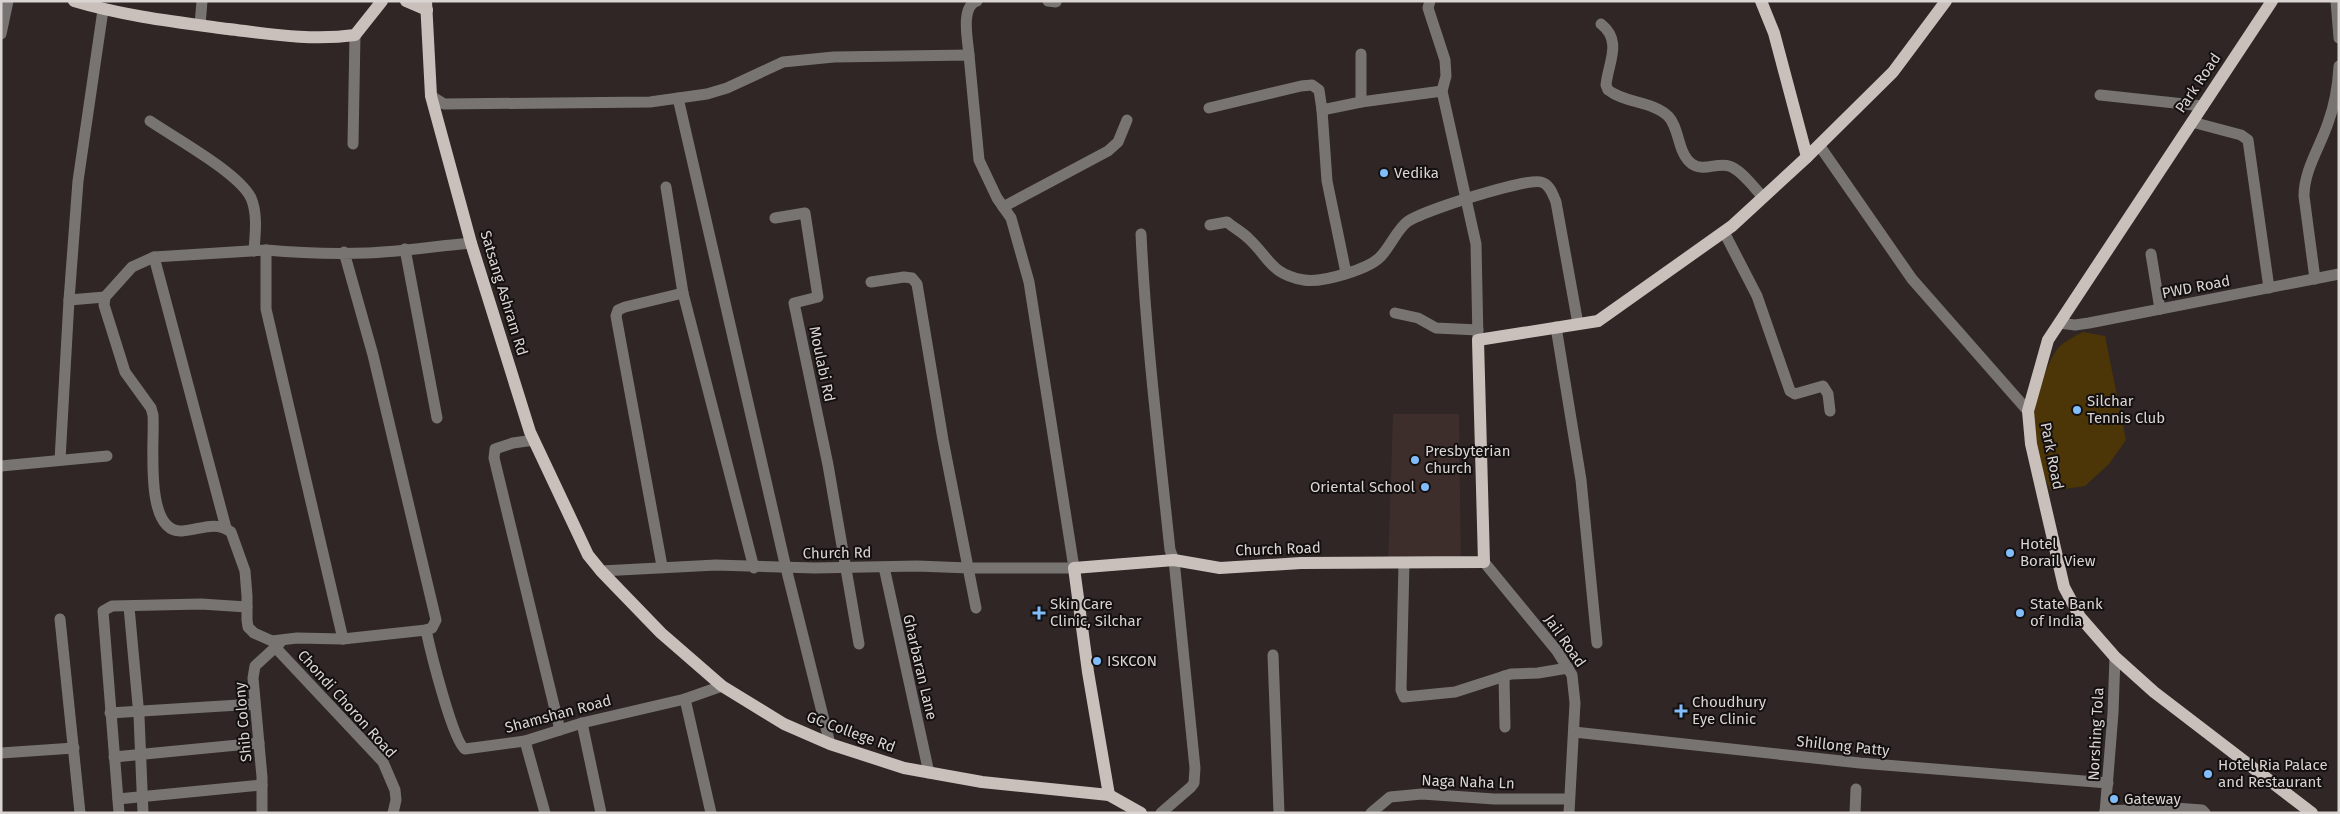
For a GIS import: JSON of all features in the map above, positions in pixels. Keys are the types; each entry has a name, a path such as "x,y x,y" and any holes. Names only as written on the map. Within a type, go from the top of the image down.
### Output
{"main road":[{"path":"74,1 103,10 200,25 312,38 354,35 382,1"},
{"path":"406,1 427,6"},
{"path":"1761,1 1774,33 1806,157"},
{"path":"1484,562 1478,335 1556,327 1598,320 1724,232 1819,145 1893,72 1946,1"},
{"name":"Park Road","path":"2272,1 2048,340 2028,412 2031,444 2064,587 2080,617 2115,657 2154,692 2312,813"},
{"name":"Satsang Ashram Rd","path":"427,6 431,96 471,243 534,440 588,555 601,570"},
{"name":"Church Road","path":"1074,568 1174,560 1220,568 1302,563 1484,562"},
{"path":"1074,568 1088,672 1109,795"},
{"name":"GC College Rd","path":"601,570 661,633 722,686 784,724 830,744 904,768 990,784 1109,795 1141,813"}],"street":[{"path":"1,34 8,1"},
{"path":"200,25 202,1"},
{"path":"977,1 970,6 967,13 979,160 1003,207 1011,218 1029,282 1074,568"},
{"path":"1395,313 1418,318 1436,328 1478,335 1476,244 1442,91 1446,76 1445,60 1428,8 1430,1"},
{"path":"2336,1 2339,38"},
{"path":"60,460 78,181 103,10"},
{"path":"1601,24 1610,31 1612,38 1613,52 1606,85 1608,90 1662,111 1670,118 1687,159 1693,165 1701,168 1722,165 1730,166 1737,170 1763,197"},
{"path":"353,144 354,35"},
{"path":"1361,54 1361,102"},
{"path":"431,96 444,104 650,102 707,94 728,88 783,62 834,57 969,55"},
{"path":"2315,279 2304,184 2329,122 2338,88 2339,66"},
{"path":"1209,108 1302,86 1312,85 1319,90 1327,181 1346,273"},
{"path":"1322,110 1361,102 1442,91"},
{"path":"2100,94 2203,106"},
{"path":"678,98 786,568 830,744"},
{"path":"1003,207 1108,151 1123,134 1127,120"},
{"path":"150,121 229,174 243,186 253,206 266,309 344,639"},
{"path":"2192,122 2241,135 2248,140 2269,288"},
{"path":"1819,145 1912,279 2028,412"},
{"path":"1210,225 1227,222 1249,238 1280,273 1306,280 1331,278 1362,268 1381,257 1407,222 1430,211 1518,183 1541,182 1547,185 1556,202 1578,324"},
{"path":"666,187 683,293 754,568"},
{"name":"Moulabi Rd","path":"775,218 804,213 818,297 794,303 846,568"},
{"path":"1724,232 1757,296 1790,391 1796,394 1822,386 1828,394 1830,411"},
{"path":"1141,234 1144,301 1170,550 1174,560 1195,777 1191,787 1161,813"},
{"path":"226,528 216,525 182,531 173,530 167,527 162,520 154,484 153,415 151,408 125,372 105,312 105,297 132,267 154,257 260,251 368,253 471,243"},
{"path":"406,249 437,418"},
{"path":"154,257 226,528 234,537 245,571 243,607 248,627 276,647 297,638 344,639 426,630 435,624 436,614 373,355 344,252"},
{"path":"2151,254 2160,309"},
{"name":"PWD Road","path":"2059,323 2076,326 2339,274"},
{"path":"871,282 904,277 912,278 917,284 943,440 976,608"},
{"path":"662,566 616,316 618,310 625,307 683,293"},
{"path":"69,300 105,297"},
{"path":"1556,327 1581,480 1597,643"},
{"path":"534,440 502,445 495,449 494,458 560,730"},
{"path":"1,466 107,456"},
{"name":"Jail Road","path":"1484,562 1513,595 1568,668 1575,687 1569,813"},
{"path":"1404,563 1401,694 1404,697 1455,692 1504,676 1568,668"},
{"name":"Church Rd","path":"601,570 716,565 754,568 917,566 1074,568"},
{"name":"Gharbaran Lane","path":"884,567 929,773"},
{"path":"846,568 859,644"},
{"path":"119,813 102,614 107,608 112,606 221,605 243,607"},
{"path":"129,607 139,712 144,797 143,813"},
{"path":"60,619 80,813"},
{"name":"Shamshan Road","path":"426,630 451,723 462,747 465,749 526,741 582,723 685,698 722,686"},
{"name":"Shib Colony","path":"262,813 262,785 253,678 256,666 276,647"},
{"name":"Chondi Choron Road","path":"276,647 383,762 395,790 394,813"},
{"path":"1273,655 1279,813"},
{"name":"Norshing Tola","path":"2105,812 2115,657"},
{"path":"1504,676 1505,727"},
{"path":"685,698 711,813"},
{"path":"110,713 255,704"},
{"path":"582,723 601,813"},
{"name":"Shillong Patty","path":"1574,732 1860,763 2108,783"},
{"path":"526,741 545,813"},
{"path":"114,757 259,743"},
{"path":"1,753 74,748"},
{"path":"118,799 262,785"},
{"path":"1855,813 1856,789"},
{"name":"Naga Naha Ln","path":"1371,813 1390,797 1422,794 1494,799 1569,799"},
{"path":"2105,812 2175,808 2202,810 2205,813"}],"shaded area":[{"name":"Silchar Tennis Club","path":"2083,332 2105,336 2126,440 2109,464 2085,486 2051,491 2035,447 2033,419 2035,404 2045,373 2055,352 2065,342"},
{"name":"Oriental School","path":"1393,414 1459,414 1461,566 1388,561"}],"place":[{"name":"Vedika","path":"1384,173"},
{"name":"Silchar Tennis Club","path":"2077,410"},
{"name":"Presbyterian Church","path":"1415,460"},
{"name":"Oriental School","path":"1425,487"},
{"name":"Hotel Borail View","path":"2010,553"},
{"name":"Skin Care Clinic, Silchar","path":"1039,613"},
{"name":"State Bank of India","path":"2020,613"},
{"name":"ISKCON","path":"1097,661"},
{"name":"Choudhury Eye Clinic","path":"1681,711"},
{"name":"Hotel Ria Palace and Restaurant","path":"2208,774"},
{"name":"Gateway","path":"2114,799"}]}
